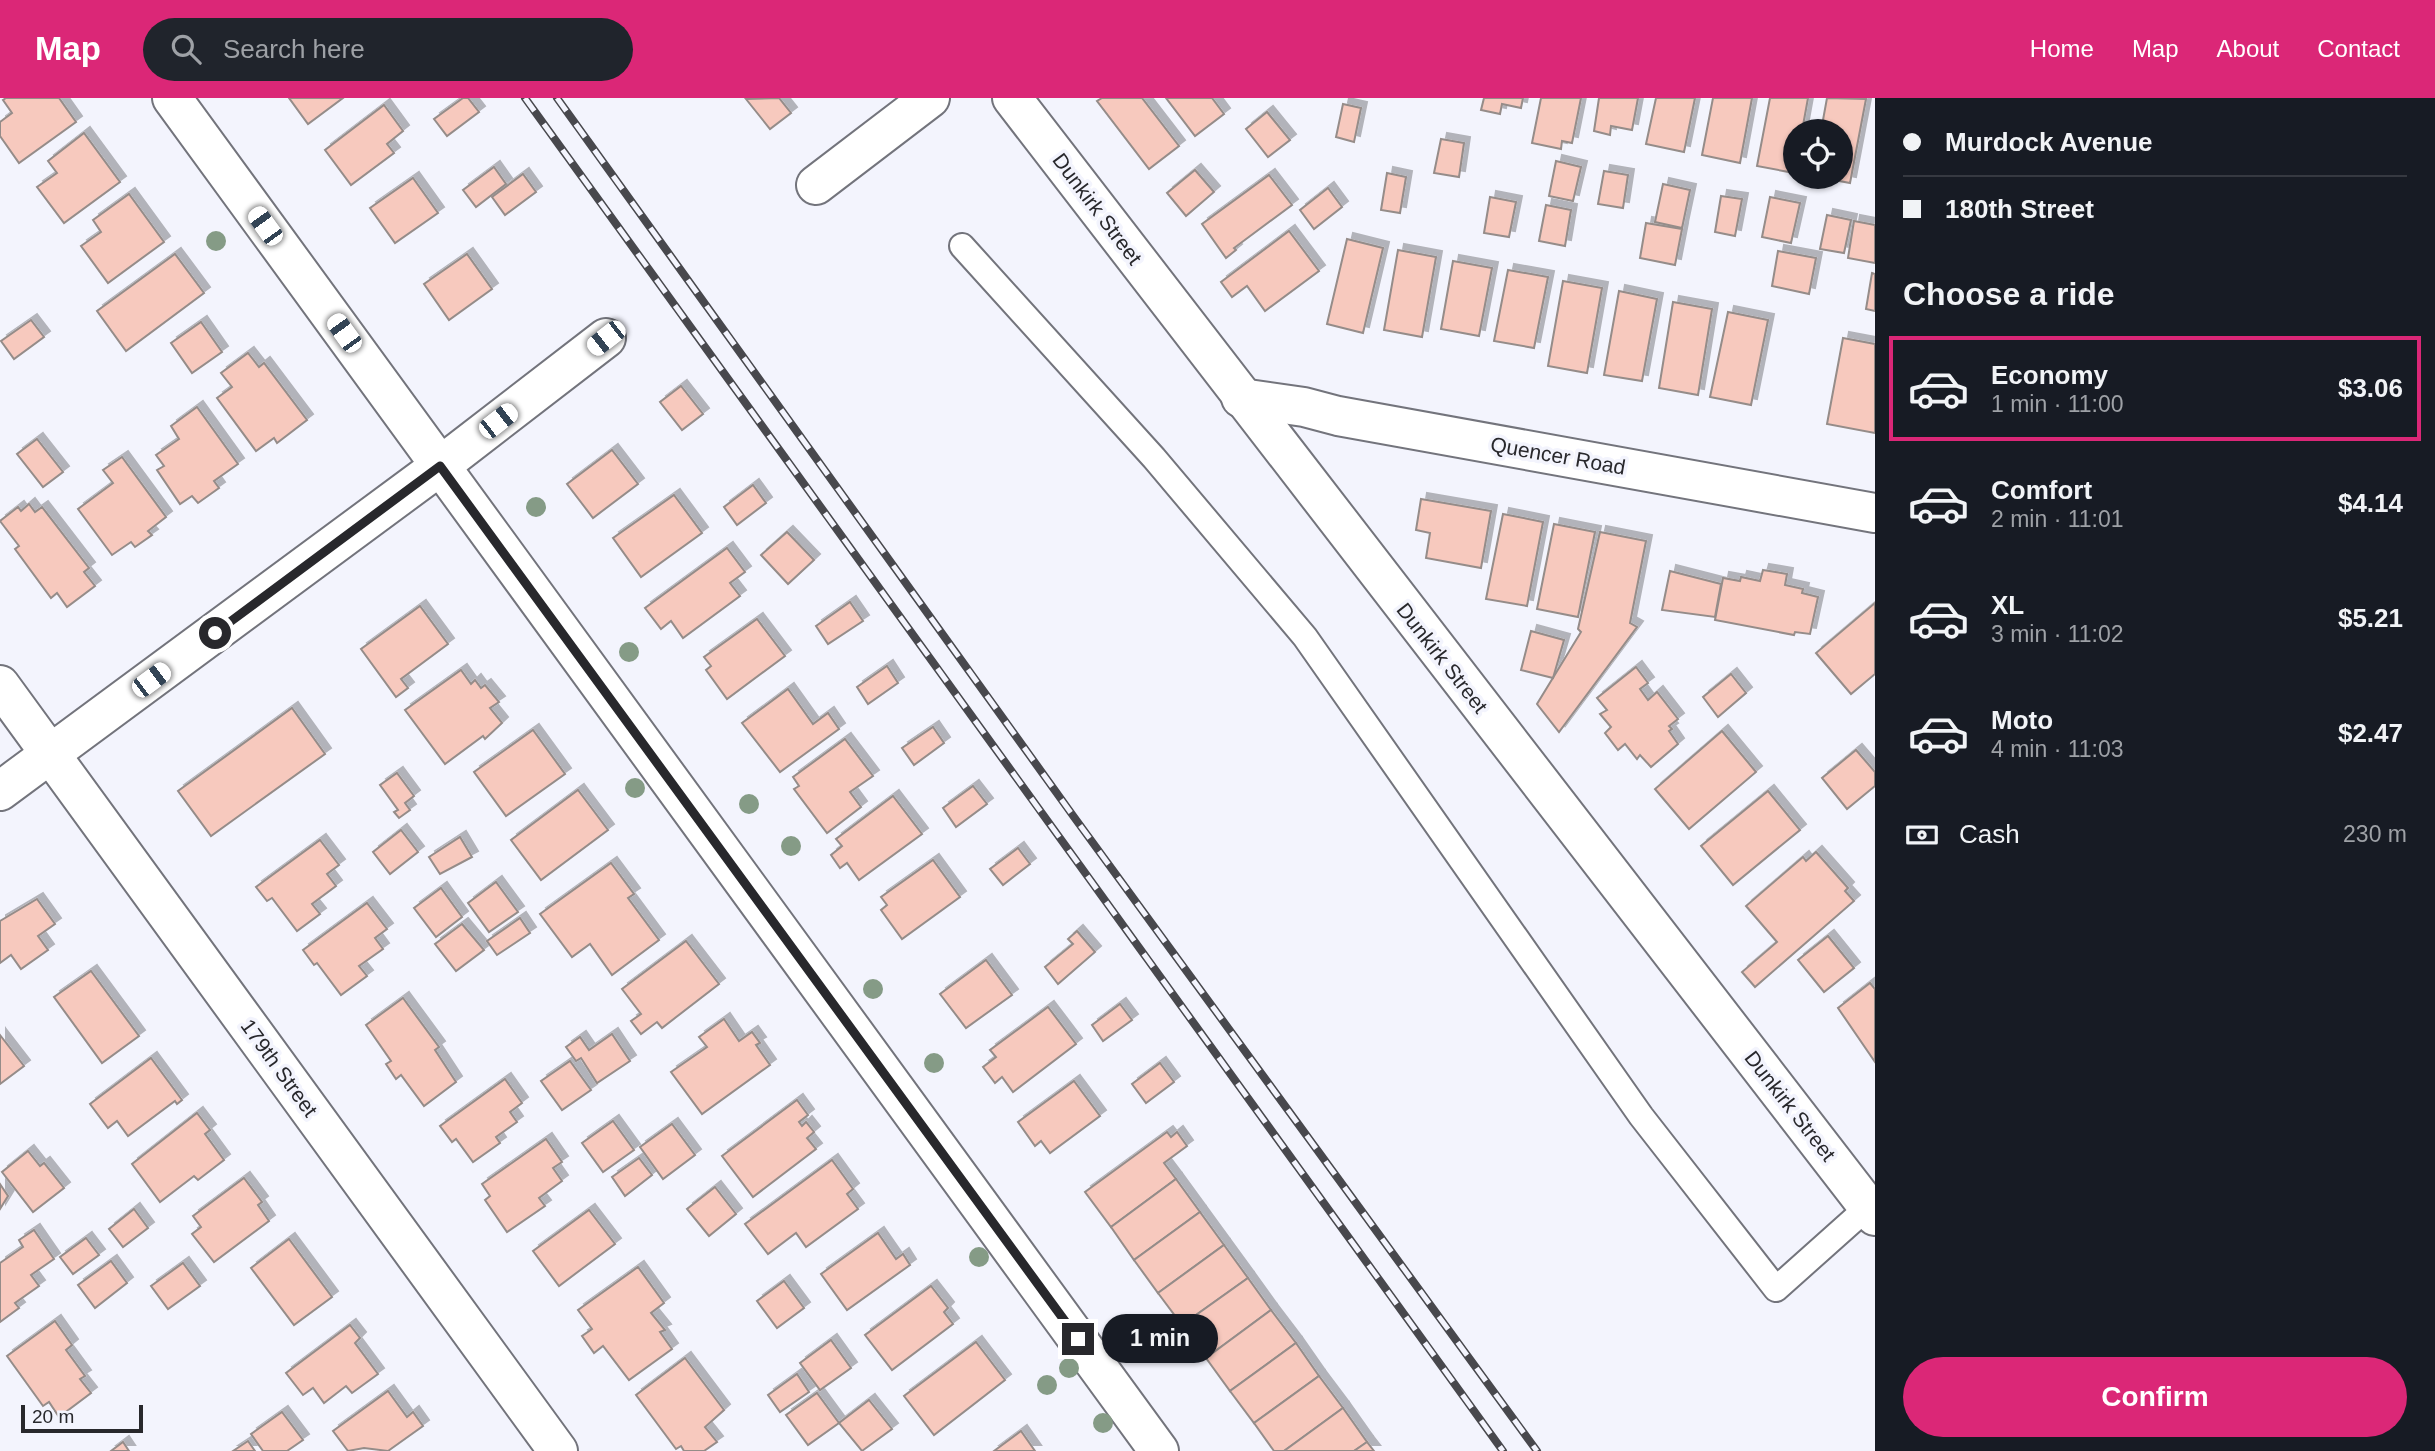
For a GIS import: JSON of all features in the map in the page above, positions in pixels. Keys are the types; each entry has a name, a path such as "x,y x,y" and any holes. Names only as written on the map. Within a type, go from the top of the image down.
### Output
{"street":[{"path":"172,98 1159,1451"},
{"path":"816,185 930,98"},
{"name":"Dunkirk Street","path":"1012,98 1241,398 1873,1208"},
{"path":"0,791 440,466 606,338"},
{"name":"Quencer Road","path":"1241,398 1304,407 1338,416 1875,513"},
{"name":"179th Street","path":"0,685 558,1451"}],"lane":[{"path":"961,246 1154,458 1305,637 1641,1116 1776,1289 1873,1208"}],"building":[{"path":"59,98 76,122 19,163 0,136 0,122 12,113 3,100"},
{"path":"289,98 343,98 308,124"},
{"path":"463,98 468,98 479,112 447,136 434,119"},
{"path":"779,98 791,113 770,129 746,99"},
{"path":"1102,98 1142,98 1179,146 1149,169 1097,101"},
{"path":"1166,98 1212,98 1224,114 1195,136"},
{"path":"1484,98 1523,98 1521,108 1502,104 1500,114 1481,110"},
{"path":"1541,98 1581,98 1572,143 1562,141 1561,149 1532,143"},
{"path":"1599,98 1638,98 1632,130 1611,126 1610,135 1594,131"},
{"path":"1656,98 1695,98 1684,152 1646,144"},
{"path":"1713,98 1752,98 1740,163 1702,155"},
{"path":"1770,98 1808,98 1804,119 1783,119 1783,171 1757,166"},
{"path":"1827,98 1866,99 1853,167 1853,119 1823,119"},
{"path":"1343,104 1361,108 1354,142 1336,137"},
{"path":"384,105 403,131 387,144 394,153 351,185 325,150"},
{"path":"1267,112 1290,140 1268,157 1246,129"},
{"path":"84,133 120,182 64,223 37,187 57,173 48,161"},
{"path":"1441,139 1464,143 1459,177 1434,173"},
{"path":"1556,161 1581,167 1573,201 1549,196"},
{"path":"494,167 506,184 476,207 463,190"},
{"path":"1195,170 1214,192 1186,216 1167,193"},
{"path":"1604,171 1628,175 1623,208 1598,204"},
{"path":"1387,173 1406,177 1400,213 1381,210"},
{"path":"523,174 536,192 505,215 492,197"},
{"path":"1269,175 1292,205 1234,248 1236,250 1226,258 1202,224"},
{"path":"413,178 438,213 395,243 370,208"},
{"path":"1663,184 1690,190 1682,228 1655,222"},
{"path":"1328,188 1342,207 1314,229 1300,210"},
{"path":"129,194 164,242 108,283 81,246 101,232 93,220"},
{"path":"1721,196 1742,199 1735,236 1715,232"},
{"path":"1490,197 1516,202 1509,237 1484,233"},
{"path":"1770,197 1800,203 1791,243 1762,237"},
{"path":"1546,205 1571,210 1565,246 1539,241"},
{"path":"1827,215 1851,220 1844,253 1820,249"},
{"path":"1854,221 1875,225 1875,263 1848,258"},
{"path":"1646,223 1682,229 1675,265 1640,258"},
{"path":"1289,231 1319,271 1265,311 1247,286 1232,297 1221,282"},
{"path":"1347,239 1383,248 1363,333 1327,324"},
{"path":"1398,250 1436,257 1422,337 1384,330"},
{"path":"1778,251 1816,258 1809,294 1772,286"},
{"path":"175,254 204,293 126,351 97,311"},
{"path":"467,254 492,289 449,320 424,284"},
{"path":"1453,261 1492,268 1479,336 1441,329"},
{"path":"1508,270 1548,277 1534,348 1494,341"},
{"path":"1872,273 1875,274 1875,311 1866,309"},
{"path":"1563,281 1602,288 1587,373 1548,366"},
{"path":"1619,291 1657,299 1642,381 1604,375"},
{"path":"1673,302 1712,309 1698,395 1659,388"},
{"path":"1728,312 1768,320 1751,405 1710,397"},
{"path":"31,320 44,337 14,359 1,341"},
{"path":"201,322 222,352 192,373 171,343"},
{"path":"1843,338 1875,344 1875,433 1827,424"},
{"path":"248,353 259,367 264,363 307,420 277,443 274,438 256,451 217,398 232,387 221,373"},
{"path":"681,386 703,414 682,430 660,402"},
{"path":"197,407 238,464 214,481 219,488 198,503 192,496 180,504 157,470 164,466 156,455 179,439 171,426"},
{"path":"37,439 63,472 43,487 17,454"},
{"path":"612,450 638,484 593,518 567,484"},
{"path":"122,457 166,517 148,531 152,535 135,547 131,542 112,555 78,509 113,483 103,470"},
{"path":"753,485 766,503 737,525 724,507"},
{"path":"674,495 702,533 641,577 613,538"},
{"path":"1421,499 1491,511 1481,568 1426,558 1430,533 1416,530"},
{"path":"29,504 35,512 42,507 89,568 84,572 95,586 67,607 57,593 51,598 15,549 19,546 0,521 18,507 21,511"},
{"path":"1503,514 1543,522 1527,606 1486,599"},
{"path":"1554,524 1595,532 1578,617 1537,609"},
{"path":"787,532 814,560 788,584 761,555"},
{"path":"1600,532 1646,541 1630,623 1637,627 1559,732 1537,704 1581,632 1578,629"},
{"path":"727,548 745,572 730,583 740,596 683,638 671,621 661,629 645,608"},
{"path":"1763,570 1787,574 1785,585 1803,589 1802,593 1818,597 1810,634 1795,632 1794,635 1715,620 1723,578 1740,581 1741,577 1760,581"},
{"path":"1670,571 1721,584 1715,617 1662,610"},
{"path":"850,602 863,621 828,644 816,626"},
{"path":"1875,603 1875,674 1851,694 1816,653"},
{"path":"420,606 448,644 401,679 408,688 396,697 361,649"},
{"path":"757,619 785,656 727,699 706,670 711,666 704,657"},
{"path":"1531,631 1564,640 1553,678 1521,670"},
{"path":"887,666 898,683 868,704 857,687"},
{"path":"1636,667 1648,683 1640,689 1648,700 1657,692 1678,719 1669,726 1672,729 1669,731 1678,744 1651,767 1640,755 1637,759 1625,744 1618,750 1605,733 1611,727 1600,714 1607,710 1597,698"},
{"path":"461,670 471,684 475,680 481,688 485,685 499,702 490,708 502,723 485,739 483,736 445,764 405,710"},
{"path":"1731,674 1746,693 1718,717 1703,697"},
{"path":"788,689 813,724 828,713 839,729 780,772 742,723"},
{"path":"292,708 325,754 211,836 178,791"},
{"path":"933,727 944,743 914,765 902,748"},
{"path":"533,730 565,774 506,816 474,772"},
{"path":"1722,731 1756,772 1689,829 1655,789"},
{"path":"845,739 873,776 850,792 861,807 827,833 794,789 799,786 793,777"},
{"path":"1856,750 1875,772 1875,786 1847,809 1822,778"},
{"path":"397,773 414,796 405,803 410,810 399,818 394,812 398,810 380,785"},
{"path":"973,786 987,804 956,827 943,808"},
{"path":"578,790 608,830 541,880 511,840"},
{"path":"1768,791 1800,830 1733,885 1701,846"},
{"path":"893,796 922,834 859,880 847,863 840,868 831,855 842,846 836,839"},
{"path":"401,830 418,852 390,874 373,852"},
{"path":"460,837 472,857 440,874 429,857"},
{"path":"320,840 339,865 327,874 336,886 312,904 320,914 297,931 272,898 267,901 256,887"},
{"path":"1018,848 1030,864 1003,885 990,869"},
{"path":"1816,852 1848,888 1845,891 1854,901 1755,987 1742,972 1777,942 1746,906 1803,857 1806,861"},
{"path":"933,860 960,897 902,939 881,910 887,905 881,897"},
{"path":"611,863 634,894 628,898 659,940 612,975 590,944 572,957 540,914"},
{"path":"496,882 518,912 489,932 468,903"},
{"path":"441,888 462,917 436,937 414,908"},
{"path":"37,899 55,924 38,936 48,950 21,969 11,955 0,963 0,921"},
{"path":"367,903 387,929 375,938 383,949 359,966 367,976 341,995 317,963 314,965 303,950"},
{"path":"520,918 530,933 497,955 487,941"},
{"path":"462,924 484,950 456,971 435,944"},
{"path":"1077,931 1095,952 1058,984 1045,967 1073,944 1068,939"},
{"path":"1828,936 1854,968 1824,992 1798,960"},
{"path":"686,941 719,984 662,1028 657,1022 641,1034 631,1021 641,1014 622,989"},
{"path":"986,960 1012,995 966,1028 940,994"},
{"path":"91,971 139,1036 102,1063 54,997"},
{"path":"1870,983 1875,989 1875,1062 1838,1008"},
{"path":"403,998 439,1047 435,1050 456,1082 424,1106 401,1075 396,1079 386,1064 391,1061 366,1025"},
{"path":"1120,1004 1132,1020 1103,1041 1092,1025"},
{"path":"1048,1007 1076,1044 1013,1092 1002,1077 995,1083 983,1067 996,1057 990,1050"},
{"path":"724,1019 739,1041 752,1032 760,1043 756,1045 770,1065 702,1114 671,1072 707,1047 699,1037"},
{"path":"612,1034 630,1061 597,1083 581,1058 576,1061 566,1047 580,1037 589,1050"},
{"path":"0,1035 24,1066 0,1084"},
{"path":"151,1058 182,1100 177,1104 175,1101 128,1136 117,1121 108,1128 90,1104"},
{"path":"570,1061 591,1090 562,1110 541,1081"},
{"path":"1160,1063 1174,1082 1146,1103 1132,1084"},
{"path":"505,1079 522,1103 510,1112 517,1122 496,1137 500,1143 473,1162 456,1139 452,1142 440,1126"},
{"path":"1074,1081 1100,1116 1050,1153 1041,1141 1035,1146 1018,1122"},
{"path":"797,1100 808,1115 799,1122 802,1126 806,1122 814,1132 807,1138 816,1149 753,1197 722,1156"},
{"path":"197,1113 210,1130 205,1134 224,1160 198,1180 194,1176 160,1202 132,1164"},
{"path":"613,1121 634,1150 603,1172 582,1143"},
{"path":"672,1124 695,1155 663,1179 640,1147"},
{"path":"1167,1132 1171,1137 1177,1132 1187,1146 1164,1163 1176,1179 1111,1227 1085,1192"},
{"path":"546,1139 562,1162 553,1168 562,1181 539,1198 545,1206 507,1232 485,1200 490,1196 482,1184"},
{"path":"28,1151 40,1166 44,1163 64,1188 33,1212 2,1172"},
{"path":"639,1158 652,1175 625,1196 612,1177"},
{"path":"832,1160 853,1189 847,1194 858,1209 806,1247 796,1233 768,1254 745,1224"},
{"path":"244,1178 262,1202 258,1205 269,1221 214,1262 192,1234 201,1227 193,1216"},
{"path":"1176,1179 1200,1212 1134,1260 1111,1227"},
{"path":"0,1184 8,1196 0,1209"},
{"path":"715,1187 736,1214 709,1236 687,1209"},
{"path":"134,1209 148,1228 123,1247 109,1229"},
{"path":"589,1210 615,1244 559,1286 533,1251"},
{"path":"1200,1212 1224,1245 1158,1293 1134,1260"},
{"path":"34,1230 54,1259 31,1275 39,1286 15,1303 19,1308 0,1322 0,1263 23,1247 19,1240"},
{"path":"878,1233 896,1259 903,1254 910,1265 847,1310 821,1274"},
{"path":"86,1238 99,1255 73,1274 60,1257"},
{"path":"289,1239 332,1297 294,1325 251,1268"},
{"path":"1224,1245 1248,1278 1182,1325 1158,1293"},
{"path":"111,1261 127,1283 95,1308 78,1285"},
{"path":"183,1263 200,1286 168,1309 151,1286"},
{"path":"638,1267 664,1303 651,1313 665,1330 660,1332 672,1349 629,1380 603,1346 594,1353 582,1336 592,1329 578,1310"},
{"path":"1248,1278 1271,1310 1206,1358 1182,1325"},
{"path":"784,1281 804,1308 777,1328 757,1301"},
{"path":"931,1286 948,1308 944,1312 953,1324 892,1370 865,1335"},
{"path":"1271,1310 1296,1343 1230,1391 1206,1358"},
{"path":"55,1321 72,1345 66,1350 85,1376 80,1379 91,1393 59,1417 49,1402 43,1406 7,1356"},
{"path":"350,1325 360,1338 355,1343 378,1374 352,1393 346,1386 324,1403 313,1388 303,1395 286,1373"},
{"path":"831,1340 851,1368 820,1390 800,1363"},
{"path":"976,1342 1005,1380 934,1435 904,1396"},
{"path":"1296,1343 1319,1376 1254,1423 1230,1391"},
{"path":"685,1358 724,1410 705,1427 717,1442 704,1451 684,1451 681,1446 676,1449 636,1395"},
{"path":"797,1374 809,1392 780,1412 768,1395"},
{"path":"1319,1376 1343,1408 1284,1451 1274,1451 1254,1423"},
{"path":"388,1391 407,1417 413,1412 423,1426 388,1451 364,1448 348,1451 333,1431"},
{"path":"817,1393 839,1423 808,1445 786,1415"},
{"path":"869,1400 892,1429 862,1451 839,1423"},
{"path":"1343,1408 1367,1442 1354,1451 1284,1451"},
{"path":"282,1412 303,1440 287,1451 263,1451 251,1434"},
{"path":"1021,1431 1035,1451 994,1451"},
{"path":"248,1441 255,1451 233,1451"},
{"path":"123,1442 129,1451 111,1451"},
{"path":"1367,1442 1374,1451 1354,1451"}],"railway":[{"path":"525,98 1503,1451"},
{"path":"557,98 1074,817 1537,1451"}],"route":[{"path":"215,633 440,466 1078,1339"}]}
